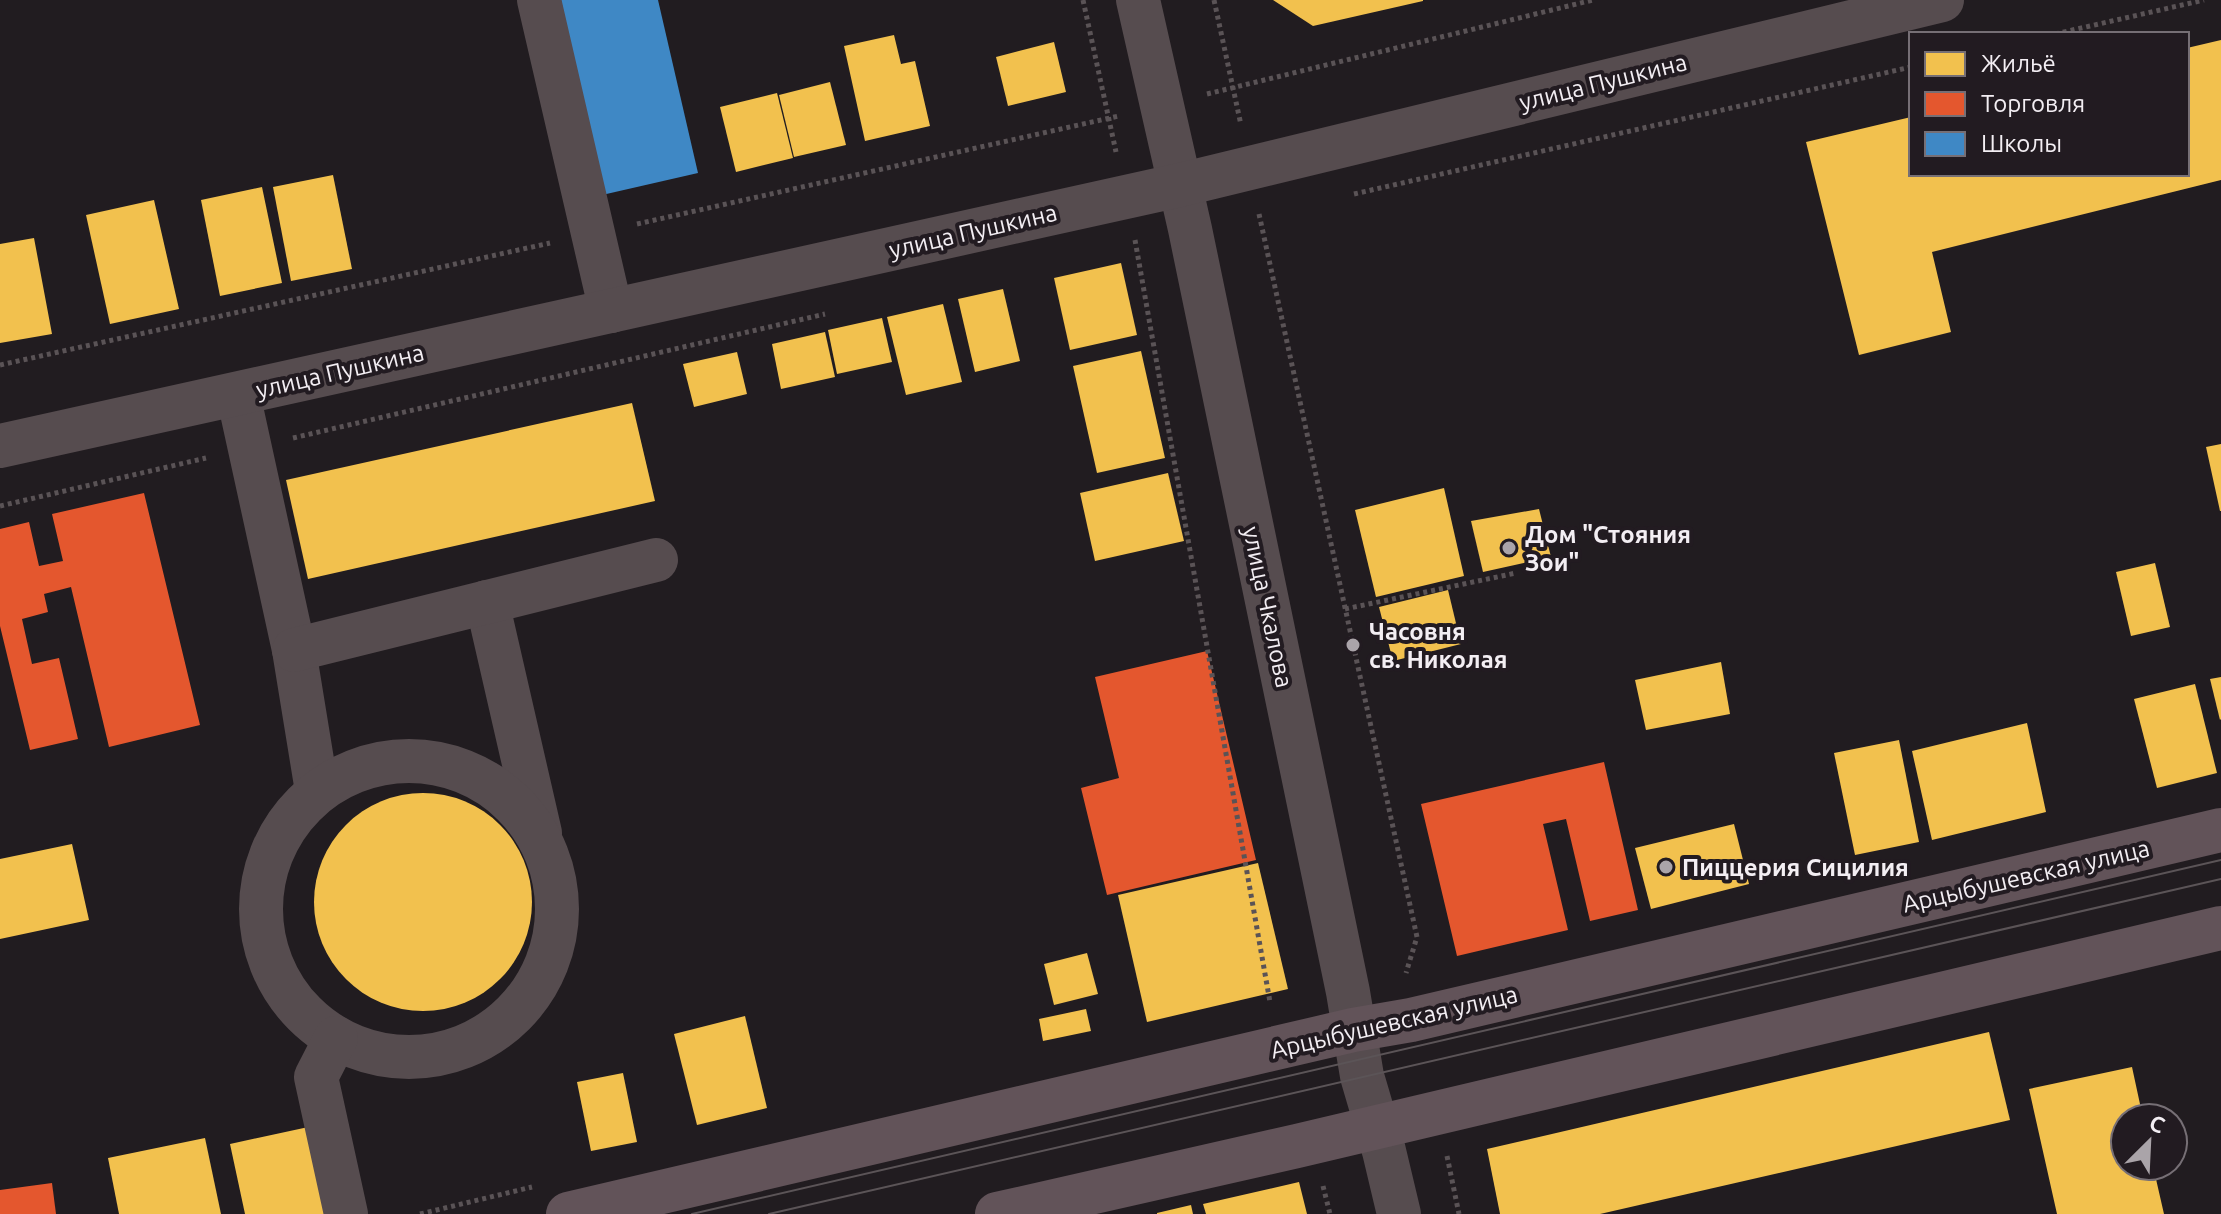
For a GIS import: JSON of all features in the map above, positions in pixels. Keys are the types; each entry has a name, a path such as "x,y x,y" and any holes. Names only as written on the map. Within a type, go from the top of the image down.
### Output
{"main road":[{"name":"Арцыбушевская улица","path":"568,1214 2221,830"},
{"path":"997,1214 2221,928"}],"street":[{"path":"539,0 611,311"},
{"name":"улица Чкалова","path":"1138,0 1180,185 1348,992 1362,1076 1399,1214"},
{"name":"улица Пушкина","path":"0,446 1180,185 1942,0"},
{"path":"238,394 294,650 317,791"},
{"path":"294,650 656,560"},
{"path":"487,602 541,839 555,878 557,914 549,958 536,985 508,1021 485,1036 452,1051 406,1057 365,1049 336,1038 309,1020 279,983 266,950 258,912 269,855 290,821 317,791 348,772 382,761 433,761 483,779 516,807 541,839"},
{"path":"336,1038 316,1077 346,1214"}],"path":[{"path":"1083,0 1109,118"},
{"path":"1214,0 1417,937 1405,978"},
{"path":"0,365 1162,107 1593,0"},
{"path":"2064,32 2204,0"},
{"path":"1353,194 1909,67"},
{"path":"1136,243 1272,1011"},
{"path":"0,506 825,315"},
{"path":"1345,609 1516,573"},
{"path":"1444,1144 1459,1214"},
{"path":"1323,1183 1330,1214"}],"building: Жильё":[{"path":"1273,0 1423,0 1423,1 1313,26"},
{"path":"894,35 901,64 915,61 930,126 865,141 844,46"},
{"path":"2221,40 2221,180 1932,252 1951,332 1859,355 1806,142 1909,117 1909,176 2189,176 2189,48"},
{"path":"1054,42 1066,92 1008,106 996,57"},
{"path":"830,82 846,145 794,157 779,95"},
{"path":"777,93 793,158 736,172 720,107"},
{"path":"333,175 352,269 291,281 273,187"},
{"path":"262,187 282,283 220,296 201,200"},
{"path":"154,200 179,309 110,324 86,215"},
{"path":"34,238 52,334 0,343 0,244"},
{"path":"1121,263 1137,335 1070,350 1054,278"},
{"path":"1003,289 1020,361 975,372 958,299"},
{"path":"943,304 962,382 906,395 887,317"},
{"path":"882,318 892,362 837,374 828,330"},
{"path":"825,332 835,377 781,389 772,344"},
{"path":"1141,351 1165,458 1097,473 1073,366"},
{"path":"737,352 747,394 694,407 683,364"},
{"path":"632,403 655,501 308,579 286,480"},
{"path":"2221,444 2221,511 2220,511 2206,447"},
{"path":"1168,473 1184,541 1095,561 1080,493"},
{"path":"1444,488 1464,576 1376,597 1355,510"},
{"path":"1539,509 1551,557 1483,572 1471,521"},
{"path":"2155,563 2170,627 2131,636 2116,572"},
{"path":"1448,590 1461,644 1393,661 1379,607"},
{"path":"1721,662 1730,714 1646,730 1635,680"},
{"path":"2221,677 2221,719 2220,720 2210,679"},
{"path":"2195,684 2217,773 2157,788 2134,699"},
{"path":"2027,723 2046,812 1932,840 1912,751"},
{"path":"1899,740 1919,842 1855,855 1834,753"},
{"path":"423,793 465,801 484,811 500,825 514,841 524,860 532,902 524,944 514,963 500,979 484,993 465,1003 423,1011 381,1003 362,993 346,979 332,963 322,944 314,902 322,860 332,841 346,825 362,811 381,801"},
{"path":"1734,824 1749,884 1651,909 1635,848"},
{"path":"72,844 89,920 0,939 0,859"},
{"path":"1258,863 1288,989 1147,1022 1118,895"},
{"path":"1087,953 1098,994 1054,1005 1044,964"},
{"path":"1086,1009 1091,1031 1043,1041 1039,1019"},
{"path":"745,1016 767,1108 697,1125 674,1034"},
{"path":"1989,1032 2010,1120 1600,1214 1500,1214 1487,1149"},
{"path":"2132,1067 2140,1102 2109,1102 2109,1182 2157,1182 2164,1214 2057,1214 2029,1089"},
{"path":"623,1073 637,1142 591,1151 577,1082"},
{"path":"313,1126 331,1214 245,1214 230,1144"},
{"path":"205,1138 221,1214 119,1214 108,1158"},
{"path":"1299,1182 1307,1214 1206,1214 1203,1204"},
{"path":"1191,1205 1193,1214 1157,1214 1157,1213"}],"building: Торговля":[{"path":"144,493 200,725 109,747 71,587 44,594 48,612 22,619 32,664 59,658 78,739 30,750 0,626 0,529 29,522 39,566 63,561 52,514"},
{"path":"1207,651 1256,860 1107,895 1081,788 1119,778 1095,677"},
{"path":"1604,762 1638,910 1590,921 1566,819 1543,824 1568,930 1457,956 1421,804"},
{"path":"52,1183 56,1214 0,1214 0,1190"}],"building: Школы":[{"path":"561,0 658,0 698,173 602,195"}],"tram line":[{"path":"692,1214 2221,860"},
{"path":"769,1214 2221,879"}],"place":[{"name":"Дом \"Стояния Зои\"","path":"1509,548"},
{"name":"Часовня св. Николая","path":"1353,645"},
{"name":"Пиццерия Сицилия","path":"1666,867"}]}
